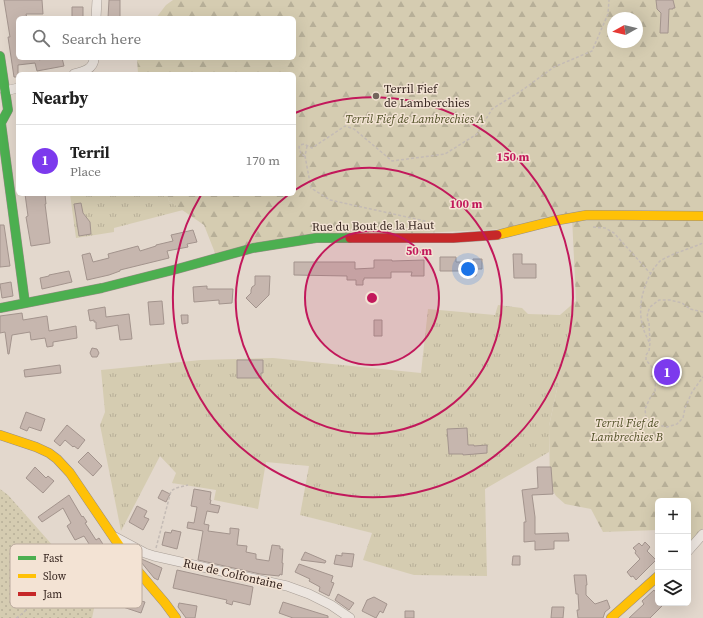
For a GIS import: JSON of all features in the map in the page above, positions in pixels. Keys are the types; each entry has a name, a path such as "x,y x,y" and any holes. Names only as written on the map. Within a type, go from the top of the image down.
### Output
{"street":[{"path":"96,16 97,0"},
{"path":"0,56 8,110 0,123 25,303"},
{"path":"82,72 86,71 94,60"},
{"path":"5,91 16,88"},
{"name":"Rue du Bout de la Haut","path":"0,308 102,288 253,248 316,238 447,238 500,235 553,221 587,215 703,216"},
{"path":"0,435 43,450 54,456 70,473 119,544"},
{"path":"691,548 703,534"},
{"name":"Rue de Colfontaine","path":"114,537 128,544"},
{"name":"Rue de Colfontaine","path":"142,551 154,556 287,586 309,594 331,605 350,618"},
{"path":"142,576 176,618"},
{"path":"611,618 655,579"}],"path":[{"path":"305,156 301,154 299,147 300,145 304,144 312,148 345,126 354,128 392,161 445,154 477,134 492,109 521,91 554,67 592,51 608,14 609,0"},
{"path":"308,146 305,156 311,188 330,200 425,221 429,224"},
{"path":"605,228 614,234 651,274"},
{"path":"650,343 643,327 641,312 644,286 659,262 672,255 703,243"},
{"path":"703,312 690,309 682,303 670,300 659,300 650,307 647,317 649,323 650,343 646,360 656,372 655,392 650,398 645,409 646,418 657,425 667,427 677,424 683,418 685,408 692,392 703,377"},
{"path":"154,556 171,491 188,485"},
{"path":"16,618 27,608"}],"green space":[{"name":"Terril Fief de Lambrechies A","path":"173,0 703,0 703,530 691,544 691,498 655,498 655,530 603,532 591,509 565,504 556,496 550,486 549,426 576,301 572,217 528,228 316,238 217,258 204,225 169,201 168,196 296,196 296,72 138,72 137,60 296,60 296,16 158,16 166,5"},
{"path":"70,196 168,196 169,201 183,210 114,228 114,232 76,238"},
{"path":"576,301 549,426 549,452 485,489 487,576 414,575 363,560 372,533 300,515 309,466 266,462 258,509 214,500 216,490 172,483 176,473 160,456 121,531 100,425 105,412 101,370 201,360 273,358 421,373 428,309 495,315 498,305 522,308 528,314 560,315"},
{"path":"0,489 8,495 51,544 10,544 10,608 94,608 92,618 0,618"}],"building":[{"path":"4,0 42,0 43,14 26,14 26,16 16,16 16,60 62,60 64,66 37,71 35,63 18,65 18,72 16,72 16,77 14,77 8,37 10,37"},
{"path":"109,0 120,0 120,16 108,16"},
{"path":"656,0 673,0 675,8 669,9 668,33 660,33 661,13 657,9"},
{"path":"72,7 83,7 83,16 72,16"},
{"path":"25,196 45,196 50,243 31,246 26,217 28,216"},
{"path":"81,203 83,213 90,222 91,234 79,236 74,204"},
{"path":"0,225 4,225 10,266 0,267"},
{"path":"193,230 197,242 187,244 188,247 167,251 169,258 87,280 82,255 90,253 93,262 109,258 108,254 138,246 140,251 173,241 171,235"},
{"path":"513,254 522,254 522,264 536,264 536,278 514,278"},
{"path":"440,257 456,257 456,262 473,262 473,259 482,259 482,269 476,269 476,276 464,276 464,271 440,271"},
{"path":"374,260 424,260 424,276 411,276 412,272 391,272 391,278 364,278 363,285 356,285 356,280 347,280 347,276 294,275 294,262 355,262 355,269 374,268"},
{"path":"69,271 72,282 42,289 40,278"},
{"path":"255,276 270,276 269,295 256,308 246,298 251,293 252,287 255,285"},
{"path":"11,282 13,296 2,298 0,284"},
{"path":"207,286 207,289 233,289 232,303 219,304 219,300 194,302 193,287"},
{"path":"162,301 164,324 150,325 148,302"},
{"path":"105,307 106,317 129,314 132,339 120,340 118,325 96,329 96,322 94,322 94,320 90,321 88,310"},
{"path":"22,313 23,320 47,316 49,331 76,326 77,338 53,342 53,346 47,347 45,338 31,340 30,332 12,335 8,354 5,332 0,333 0,316"},
{"path":"181,315 188,315 188,323 182,324"},
{"path":"374,320 382,320 382,336 374,336"},
{"path":"92,348 97,349 99,353 97,357 92,357 90,353"},
{"path":"237,360 263,360 263,373 261,373 261,378 237,378"},
{"path":"60,365 61,373 25,377 24,370"},
{"path":"26,412 45,419 41,431 29,427 27,431 20,428"},
{"path":"67,425 85,440 78,449 74,446 73,447 65,440 60,446 54,441"},
{"path":"467,428 468,445 487,445 487,453 463,455 449,454 447,429"},
{"path":"88,452 102,466 93,476 78,462"},
{"path":"35,467 46,478 48,476 54,481 43,493 26,478"},
{"path":"537,467 551,467 553,494 532,495 535,517 535,534 568,533 569,541 554,541 554,549 535,550 535,541 524,542 524,522 526,522 522,490 538,488"},
{"path":"194,489 211,492 210,504 220,506 218,513 207,511 204,524 209,525 208,531 230,534 230,528 239,529 237,545 247,546 246,552 256,554 256,559 269,561 272,545 280,546 280,549 283,549 282,575 260,574 198,560 203,531 187,528 188,522 194,523 197,507 191,506"},
{"path":"162,490 170,494 166,502 158,498"},
{"path":"69,495 82,517 83,516 87,522 85,523 96,540 99,538 103,544 89,544 84,536 75,540 67,526 71,523 63,508 42,522 38,517"},
{"path":"137,506 147,511 144,517 149,519 143,530 129,522"},
{"path":"172,530 181,532 177,549 162,545 165,532 171,533"},
{"path":"645,542 650,547 647,551 655,559 655,561 636,580 627,572 640,559 633,548 639,543 642,546"},
{"path":"305,552 326,561 325,563 301,560"},
{"path":"342,553 354,554 352,567 334,564 336,555 342,556"},
{"path":"513,556 520,556 520,565 512,565"},
{"path":"142,559 162,568 158,580 154,578 142,563"},
{"path":"299,564 333,576 331,582 334,583 329,596 319,591 320,587 309,581 310,579 295,572"},
{"path":"177,570 253,587 250,605 233,601 232,605 226,603 227,600 173,588"},
{"path":"574,575 586,575 586,595 595,604 607,600 610,608 605,612 603,618 578,618 578,594 576,594"},
{"path":"654,590 655,606 662,606 650,618 629,618 644,604 642,601"},
{"path":"338,594 354,603 349,610 335,600"},
{"path":"374,597 387,604 383,613 380,611 376,618 362,611 367,600"},
{"path":"142,601 145,602 141,613 126,608 142,608"},
{"path":"283,602 328,616 328,618 293,618 279,613"},
{"path":"179,603 197,606 195,618 186,618 178,607"},
{"path":"552,607 564,607 563,618 551,618"},
{"path":"405,611 414,611 414,618 405,618"}],"traffic: fast":[{"path":"0,56 8,110 1,123 25,303"},
{"path":"0,308 102,288 253,248 316,238 350,238"}],"traffic: slow":[{"path":"497,235 553,221 587,215 703,216"},
{"path":"0,435 36,447 49,453 57,459 70,473 118,544"},
{"path":"142,576 176,618"},
{"path":"611,618 655,579"}],"traffic: jam":[{"path":"350,238 453,238 497,235"}],"place":[{"name":"Terril Fief de Lamberchies","path":"376,96"},
{"name":"Terril","path":"667,372"}],"park label":[{"name":"Terril Fief de Lambrechies B","path":"627,430"}]}
